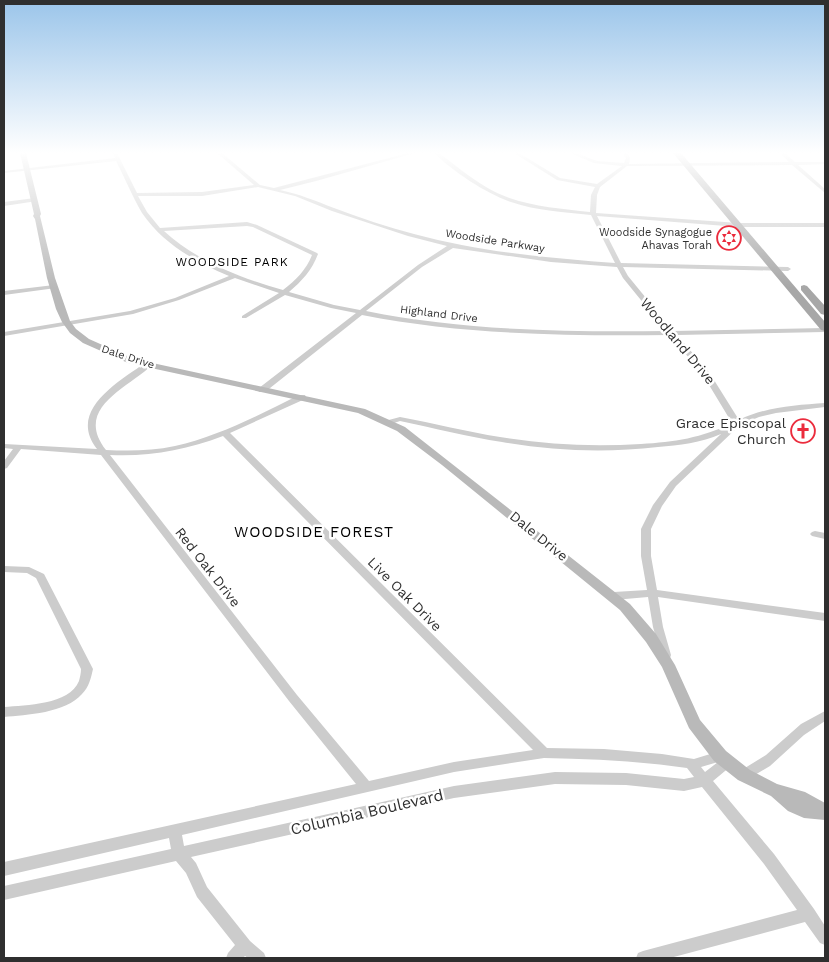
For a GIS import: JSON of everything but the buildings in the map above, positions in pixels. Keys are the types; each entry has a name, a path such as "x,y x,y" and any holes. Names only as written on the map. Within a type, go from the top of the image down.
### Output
{"main road":[{"path":"715,198 777,269 825,329"},
{"path":"726,198 825,312"}],"street":[{"name":"Highland Drive","path":"137,198 146,215 159,230 189,254 234,276 284,294 359,313 426,324 497,331 555,333 825,329"},
{"name":"Woodside Parkway","path":"304,198 334,210 410,235 452,246 551,260 618,265 788,269"},
{"path":"508,198 543,208 592,214 750,226 825,225"},
{"path":"592,214 594,198"},
{"path":"4,204 35,200"},
{"name":"Dale Drive","path":"35,200 58,305 68,324 78,335 103,351 148,365 361,411 401,429 614,596 642,625 668,665 694,724 724,759"},
{"name":"Woodland Drive","path":"592,214 625,277 706,374 736,424"},
{"path":"159,230 247,224 315,254 314,263 284,294 244,317"},
{"path":"262,390 420,266 452,246"},
{"path":"4,334 150,308 234,276"},
{"path":"4,293 54,287"},
{"name":"Red Oak Drive","path":"148,365 112,391 97,408 92,418 96,443 293,698 366,787"},
{"path":"4,446 131,454 167,449 225,434 296,396"},
{"path":"388,423 400,419 515,442 591,448 637,446 695,440 748,419 775,412 825,405"},
{"path":"668,665 658,627 645,544 646,529 658,505 673,484 736,424"},
{"name":"Live Oak Drive","path":"225,434 544,753"},
{"path":"4,466 20,446"},
{"path":"4,569 29,570 40,576 87,670 86,681 70,699 56,705 4,712"},
{"path":"614,596 653,593 825,617"},
{"path":"744,775 777,753 788,740 809,723 825,716"},
{"name":"Columbia Boulevard","path":"4,869 454,767 544,753 604,754 662,758 694,764 724,759"},
{"path":"724,759 744,775 774,790 795,807 807,812 825,812"},
{"name":"Columbia Boulevard","path":"4,893 488,786 555,778 626,779 684,786 704,781 724,759"},
{"path":"690,763 769,859 825,938"},
{"path":"174,830 179,854 191,868 202,892 245,946 259,958"},
{"path":"643,958 809,914"},
{"path":"234,958 245,946"}],"place":[{"name":"Woodside Synagogue Ahavas Torah","path":"729,238"},
{"name":"Grace Episcopal Church","path":"803,431"}],"district":[{"name":"WOODSIDE PARK","path":"232,262"},
{"name":"WOODSIDE FOREST","path":"314,532"}]}
